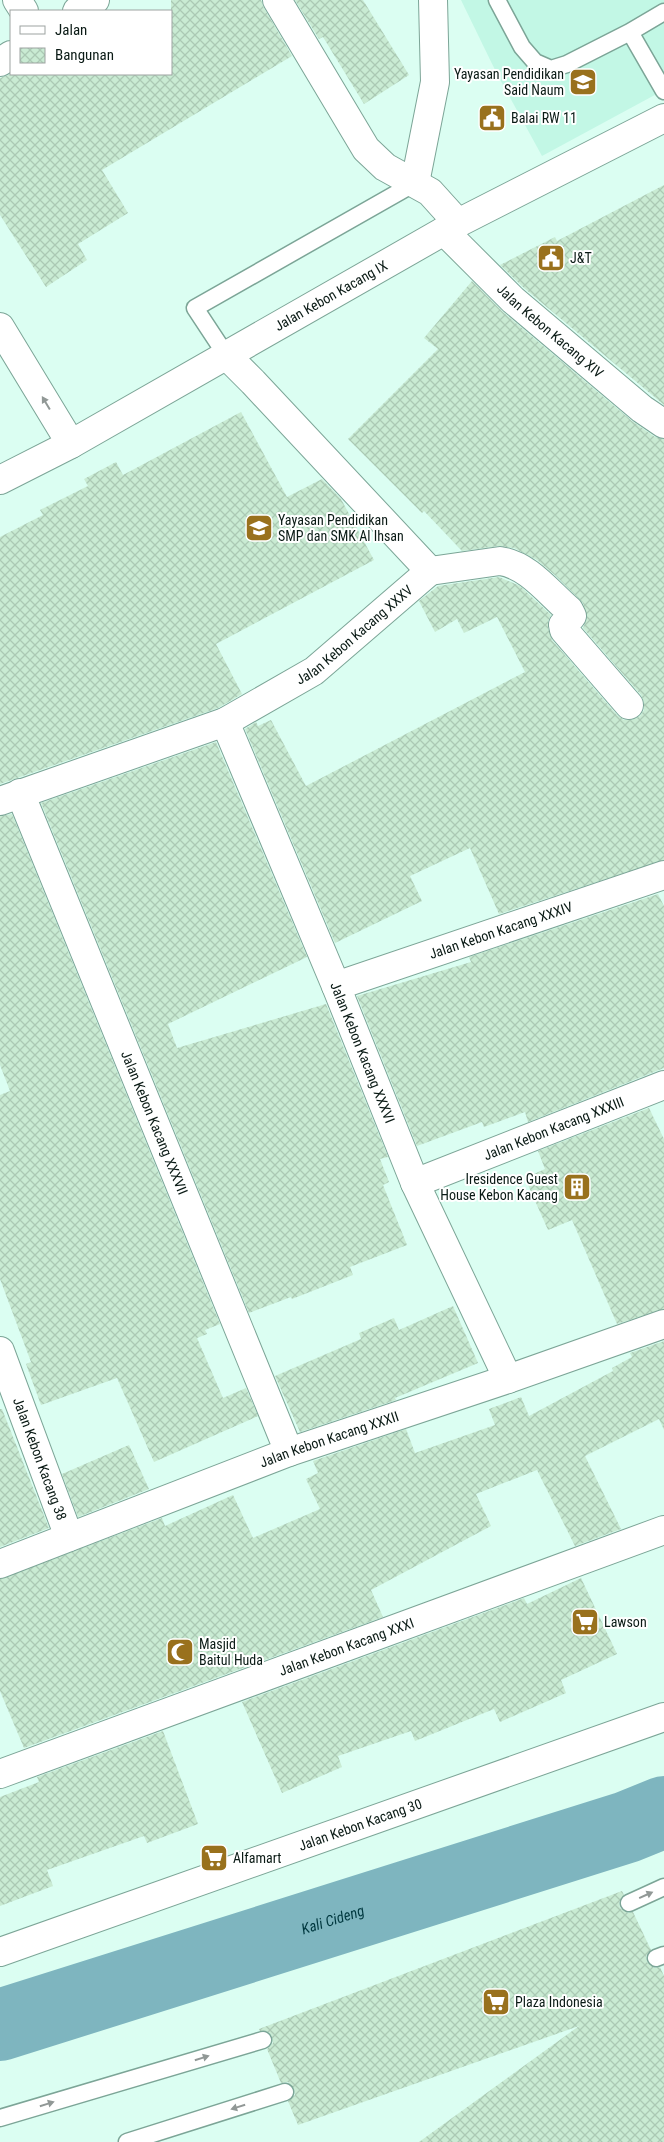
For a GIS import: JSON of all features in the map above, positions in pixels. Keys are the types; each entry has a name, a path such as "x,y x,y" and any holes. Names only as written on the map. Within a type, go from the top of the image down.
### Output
{"street":[{"path":"79,10 95,0"},
{"name":"Jalan Kebon Kacang XIV","path":"277,0 366,149 385,167 430,192 451,227 513,300 653,403 664,424"},
{"path":"415,183 435,82 433,0"},
{"name":"Jalan Kebon Kacang IX","path":"0,480 71,444 451,227 664,118"},
{"path":"0,327 71,444"},
{"path":"226,355 430,571 500,561 510,563 524,570 569,610 572,616 564,625 564,630 629,705"},
{"name":"Jalan Kebon Kacang XXXV","path":"10,797 225,722 314,671 430,571"},
{"name":"Jalan Kebon Kacang XXXVI","path":"225,722 336,986 415,1183 508,1379"},
{"name":"Jalan Kebon Kacang XXXVII","path":"10,797 289,1452"},
{"name":"Jalan Kebon Kacang XXXIV","path":"336,986 664,875"},
{"name":"Jalan Kebon Kacang XXXIII","path":"415,1183 664,1085"},
{"name":"Jalan Kebon Kacang XXXII","path":"0,1564 289,1452 508,1379 664,1324"},
{"name":"Jalan Kebon Kacang 38","path":"0,1351 69,1537"},
{"name":"Jalan Kebon Kacang XXXI","path":"0,1774 664,1530"},
{"name":"Jalan Kebon Kacang 30","path":"0,1952 664,1717"}],"lane":[{"path":"497,0 522,47 535,62 550,69 567,64 630,32 664,12"},
{"path":"630,32 664,91"},
{"path":"226,355 195,308 415,183"},
{"path":"629,1903 664,1887"},
{"path":"0,2118 263,2040"},
{"path":"126,2142 285,2092"}],"shaded area":[{"name":"Yayasan Pendidikan Said Naum","path":"461,0 664,0 664,90 542,156 497,74"}],"building":[{"path":"171,0 261,0 292,56 102,170 128,213 78,244 87,260 46,287 0,215 0,78 10,74 172,75"},
{"path":"295,0 363,0 409,75 364,104 323,37 319,39"},
{"path":"664,185 664,405 524,288 500,265 555,237 557,241"},
{"path":"472,281 503,312 632,421 655,437 664,439 664,860 499,914 470,848 410,876 422,901 335,943 245,729 256,722 258,726 271,720 306,786 525,672 497,617 464,633 457,619 435,632 419,601 438,586 499,577 520,586 551,615 548,621 548,628 552,640 617,715 624,720 632,720 640,716 644,710 644,702 641,695 583,628 587,618 583,603 556,576 537,560 514,548 498,546 462,551 424,511 422,513 348,439 438,349 424,338"},
{"path":"241,412 287,497 322,479 341,499 374,560 216,644 242,694 218,708 0,784 0,537 43,515 40,510 88,486 84,479 116,462 123,475"},
{"path":"216,742 307,957 168,1024 177,1048 326,1004 388,1157 380,1159 389,1182 383,1185 407,1245 350,1267 353,1275 292,1299 291,1297 249,1313 41,803"},
{"path":"12,814 220,1324 205,1330 207,1334 197,1338 223,1398 246,1388 258,1416 154,1462 117,1378 41,1405 26,1364 31,1362 0,1279 0,1095 10,1091 0,1065 0,816"},
{"path":"658,894 664,906 664,1068 528,1122 525,1112 484,1127 482,1122 417,1146 357,996 471,962 469,957"},
{"path":"649,1108 664,1139 664,1309 617,1324 572,1220 548,1230 525,1178 545,1169 538,1151"},
{"path":"453,1306 478,1363 395,1398 396,1400 300,1432 275,1376 361,1339 359,1333 394,1318 399,1330"},
{"path":"664,1341 664,1430 659,1419 585,1456 621,1529 575,1546 537,1470 476,1494 491,1526 371,1590 383,1617 24,1748 0,1691 0,1579 162,1518 165,1526 233,1495 253,1538 320,1509 306,1479 318,1473 313,1461 406,1429 415,1453 495,1425 489,1409 521,1397 529,1416 613,1371 612,1368 632,1357 630,1353"},
{"path":"0,1409 2,1409 49,1528 0,1547"},
{"path":"129,1445 149,1489 78,1517 62,1474"},
{"path":"581,1578 617,1654 561,1680 566,1693 500,1722 494,1709 415,1741 411,1731 338,1756 342,1767 282,1793 242,1702 524,1598 527,1604"},
{"path":"163,1731 198,1824 147,1843 144,1836 47,1870 53,1886 0,1906 0,1797 39,1782 37,1777"},
{"name":"Plaza Indonesia","path":"622,1891 624,1895 619,1902 620,1908 628,1913 633,1912 651,1950 646,1956 647,1962 654,1968 660,1967 664,1976 664,2142 419,2142 579,2026 298,2125 288,2101 295,2095 294,2089 288,2082 281,2083 267,2049 273,2043 272,2037 269,2032 260,2031 259,2029"}],"waterway":[{"name":"Kali Cideng","path":"0,2025 627,1827 664,1812"}],"place":[{"name":"Yayasan Pendidikan Said Naum","path":"583,82"},
{"name":"Balai RW 11","path":"492,118"},
{"name":"J&T","path":"551,258"},
{"name":"Yayasan Pendidikan SMP dan SMK Al Ihsan","path":"259,528"},
{"name":"Iresidence Guest House Kebon Kacang","path":"577,1187"},
{"name":"Lawson","path":"585,1622"},
{"name":"Masjid Baitul Huda","path":"180,1652"},
{"name":"Alfamart","path":"214,1858"},
{"name":"Plaza Indonesia","path":"496,2002"}]}
